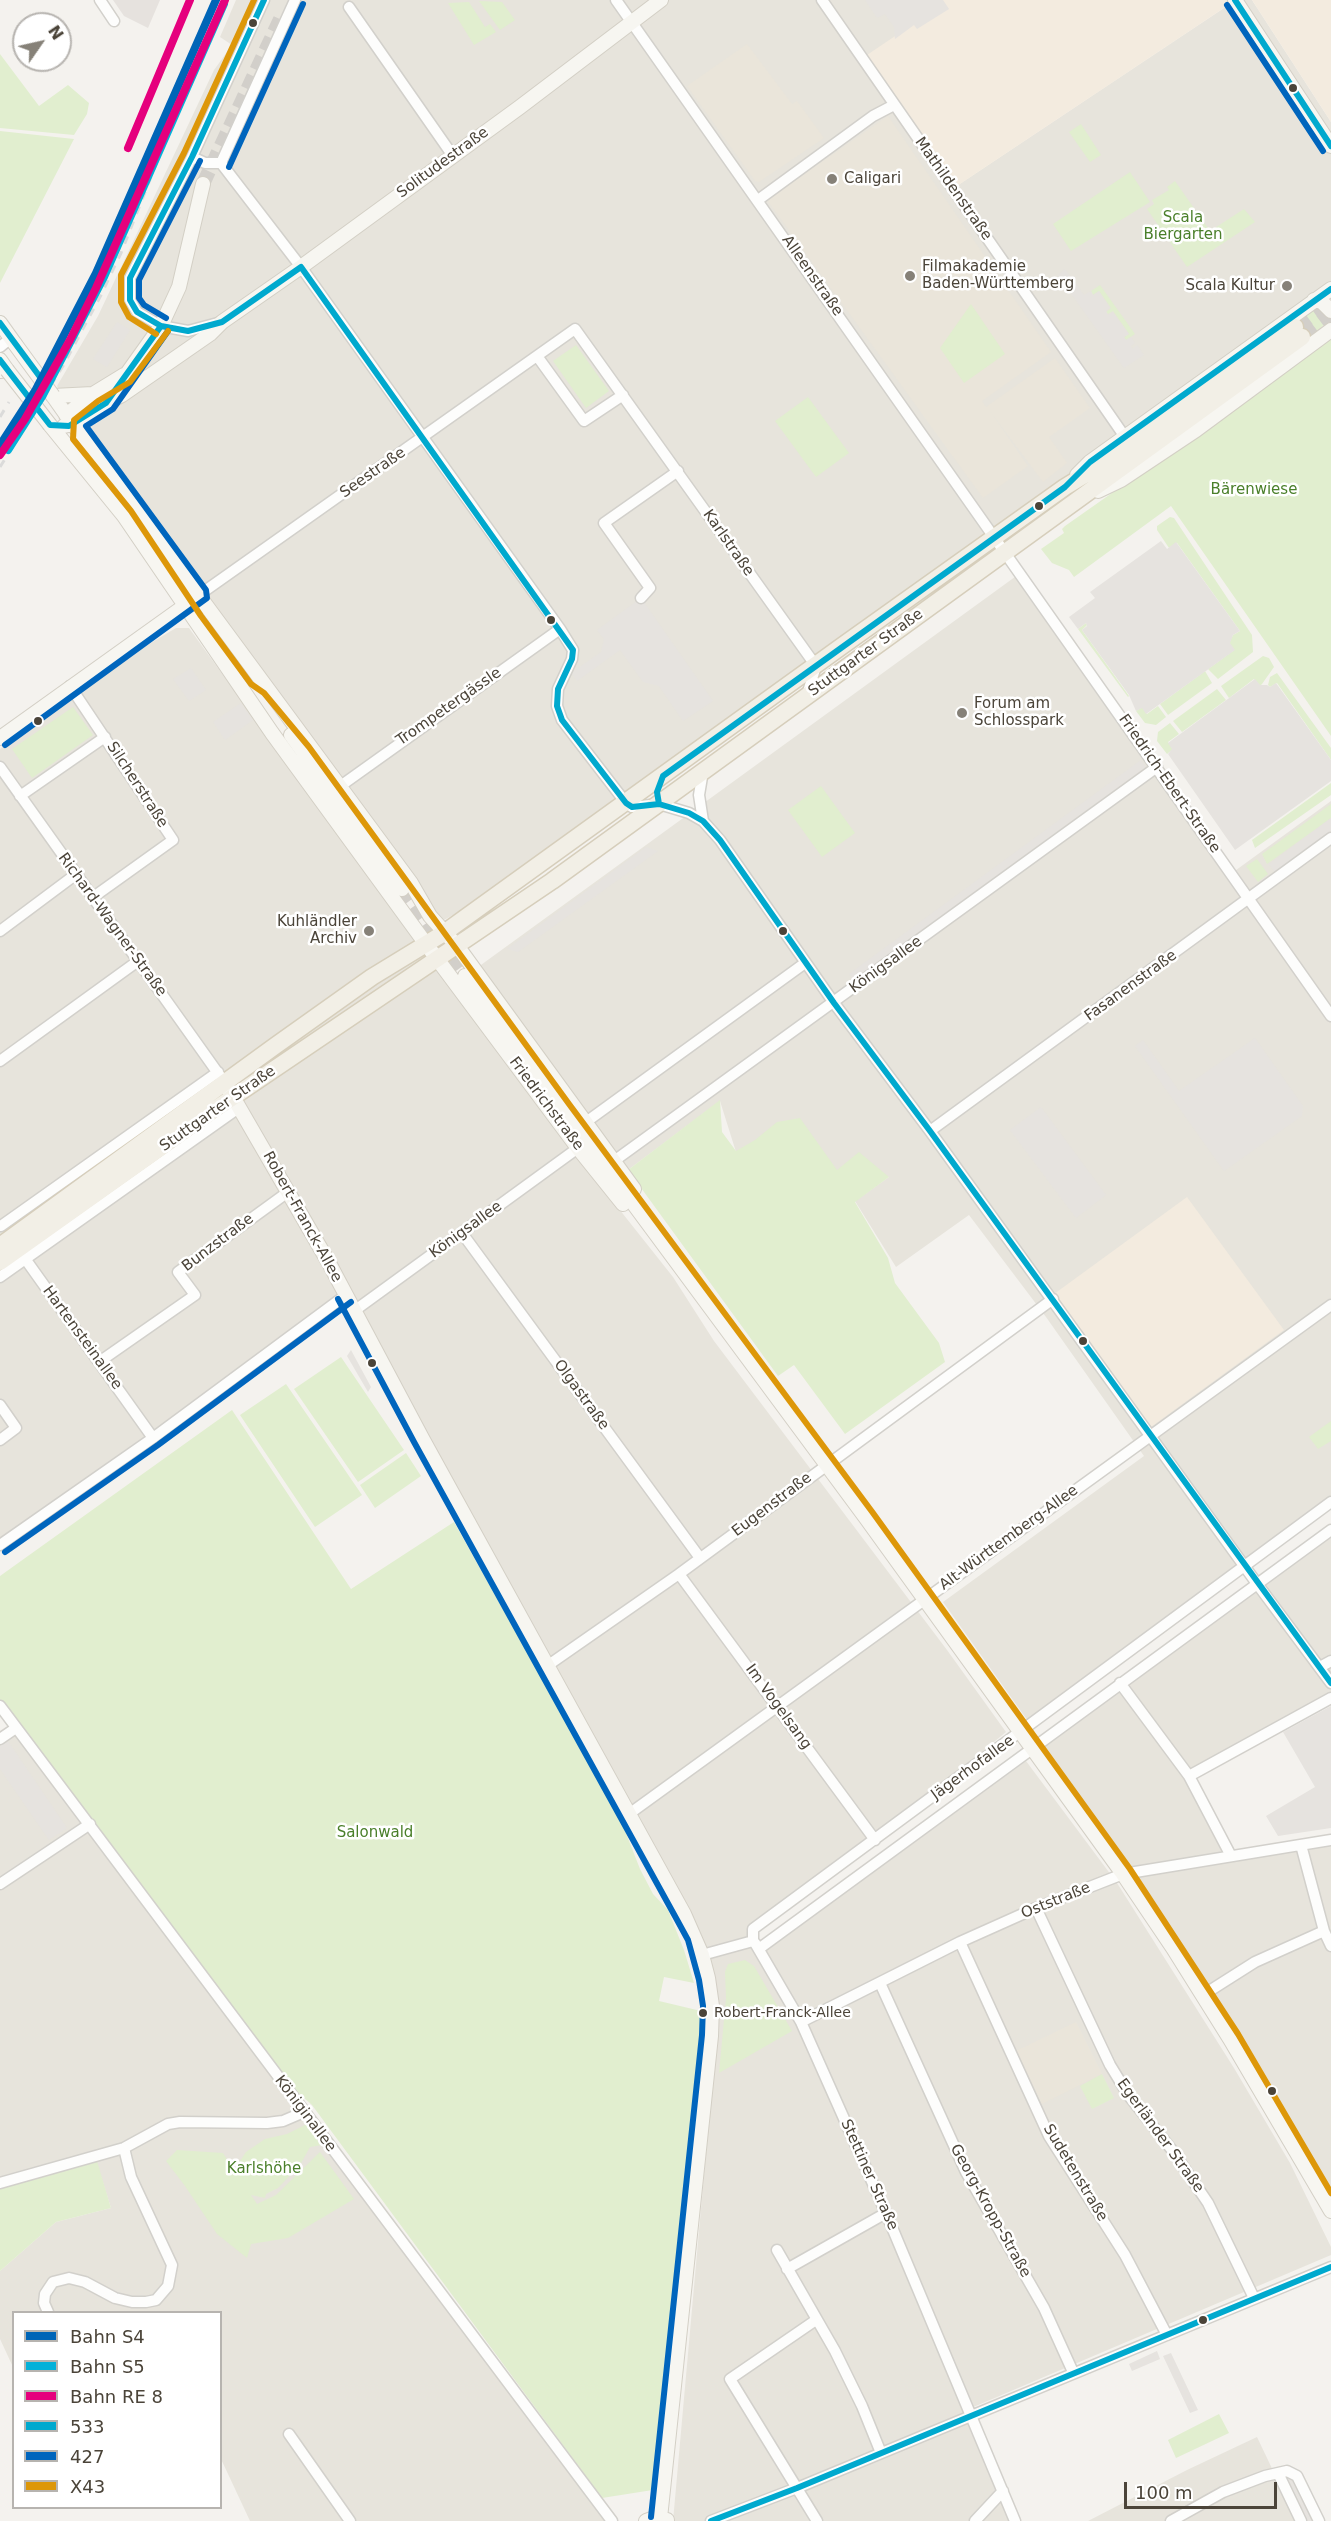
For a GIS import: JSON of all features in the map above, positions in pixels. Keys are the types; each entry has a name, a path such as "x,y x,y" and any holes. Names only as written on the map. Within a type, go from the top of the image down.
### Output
{"main road":[{"name":"Solitudestraße","path":"63,423 106,403 210,334 222,322 453,156 661,0"},
{"path":"1235,0 1331,146"},
{"path":"106,403 161,326 179,287 203,184"},
{"name":"Stuttgarter Straße","path":"1065,487 1090,462 1331,289"},
{"path":"1314,300 1323,302 1331,310"},
{"path":"0,323 9,343 53,396 63,423 64,442 124,516 186,605 194,621 245,690 272,733 438,960"},
{"name":"Stuttgarter Straße","path":"1074,503 1121,480 1187,436 1330,328"},
{"name":"Stuttgarter Straße","path":"0,1262 9,1240 221,1078 372,977 444,933 1065,487 1109,460 1298,332 1006,553 458,947 237,1102 9,1240"},
{"path":"2,367 63,423 199,595 411,883 430,916 458,947"},
{"path":"63,423 93,394 124,375"},
{"path":"53,396 93,394"},
{"path":"0,738 199,595"},
{"path":"251,667 259,685 302,752 402,889"},
{"path":"245,690 257,699 302,752"},
{"name":"Friedrichstraße","path":"458,947 645,1204 662,1241"},
{"name":"Friedrichstraße","path":"438,960 578,1149 630,1213 662,1241"},
{"name":"Friedrichstraße","path":"465,976 826,1464 1124,1874 1203,1995 1331,2211"},
{"name":"Robert-Franck-Allee","path":"221,1078 237,1102 346,1295 684,1914 702,1955 712,2006 711,2036 664,2519"},
{"path":"646,2521 664,2519"}],"street":[{"path":"100,0 114,21"},
{"path":"161,326 137,312 130,300 130,278 192,157 264,0"},
{"path":"221,163 295,0"},
{"name":"Alleenstraße","path":"616,0 1006,553"},
{"name":"Mathildenstraße","path":"822,0 1125,437"},
{"path":"349,7 453,156"},
{"path":"758,200 873,116 894,105"},
{"path":"192,157 205,163 221,163"},
{"path":"221,163 301,267 573,650 572,659 558,689 557,706 562,720 626,803 632,807 659,804 689,813 703,821 725,847 834,1003 1053,1299 1244,1566 1331,1683"},
{"name":"Solitudestraße","path":"161,326 188,331 222,322"},
{"name":"Seestraße","path":"199,595 575,329"},
{"name":"Karlstraße","path":"575,329 816,666"},
{"path":"537,356 584,421 623,394"},
{"path":"641,598 650,588 604,523 678,471"},
{"name":"Friedrich-Ebert-Straße","path":"1006,553 1331,1016"},
{"name":"Trompetergässle","path":"339,787 560,629"},
{"path":"807,696 816,666"},
{"path":"20,796 105,736 70,686"},
{"name":"Silcherstraße","path":"92,898 173,840 105,736"},
{"name":"Richard-Wagner-Straße","path":"0,767 221,1078"},
{"name":"Königsallee","path":"614,1161 1157,767"},
{"path":"703,771 699,795 703,821"},
{"path":"659,804 657,792 663,776"},
{"path":"616,834 626,818 626,803"},
{"name":"Fasanenstraße","path":"930,1131 1250,900 1331,838"},
{"path":"0,931 75,875"},
{"path":"0,1061 138,961"},
{"path":"586,1122 806,963"},
{"name":"Königsallee","path":"354,1311 578,1149"},
{"name":"Bunzstraße","path":"99,1362 195,1294 178,1272 288,1192"},
{"name":"Olgastraße","path":"462,1233 700,1558"},
{"name":"Stuttgarter Straße","path":"0,1277 9,1240"},
{"name":"Hartensteinallee","path":"9,1240 153,1438"},
{"path":"0,1545 153,1438 346,1295"},
{"name":"Eugenstraße","path":"547,1666 679,1574 1053,1299"},
{"name":"Alt-Württemberg-Allee","path":"629,1814 1331,1305"},
{"path":"0,1405 16,1428 0,1440"},
{"name":"Jägerhofallee","path":"756,1945 753,1929 1331,1502"},
{"name":"Jägerhofallee","path":"702,1955 756,1945 1258,1585 1331,1530"},
{"name":"Im Vogelsang","path":"679,1574 875,1840"},
{"path":"1320,1667 1331,1661"},
{"path":"1120,1683 1189,1776 1231,1856"},
{"path":"1189,1776 1331,1698"},
{"name":"Königinallee","path":"0,1706 612,2521"},
{"path":"0,1739 16,1728"},
{"path":"0,1884 90,1824"},
{"name":"Oststraße","path":"801,2022 960,1942 1036,1908 1124,1874 1331,1840"},
{"path":"1301,1845 1324,1931 1331,1946"},
{"name":"Egerländer Straße","path":"1036,1908 1110,2065 1129,2096 1172,2150 1208,2203 1254,2298"},
{"path":"1203,1995 1255,1962 1324,1931"},
{"name":"Sudetenstraße","path":"960,1942 1049,2136 1125,2255 1167,2335"},
{"name":"Stettiner Straße","path":"756,1945 801,2022 886,2213 1015,2521"},
{"name":"Georg-Kropp-Straße","path":"880,1983 966,2172 1044,2308 1073,2372"},
{"path":"0,2184 124,2148 168,2124 180,2122 267,2124 283,2121 304,2112"},
{"path":"47,2311 44,2303 45,2295 53,2282 69,2278 85,2282 115,2298 132,2302 156,2300 168,2286 172,2265 131,2177 124,2148"},
{"path":"787,2269 886,2213"},
{"path":"777,2250 840,2360 882,2453"},
{"path":"711,2521 797,2488 1331,2267"},
{"path":"816,2320 730,2379 817,2521"},
{"path":"290,2434 350,2521"},
{"path":"1171,2521 1223,2492 1287,2470 1297,2476 1319,2521"},
{"path":"1278,2473 1301,2521"},
{"path":"975,2521 1003,2491"}],"shaded area":[{"path":"113,0 160,0 148,28 124,16"},
{"path":"236,0 941,0 955,187 1236,0 1252,0 1331,122 1331,282 1116,441 709,731 481,899 444,920 439,918 89,439 57,386 98,316 214,70 232,45 220,37"},
{"path":"865,0 943,0 949,9 917,29 914,25 895,39 894,27 885,14 877,18"},
{"path":"941,0 1236,0 954,188 864,57 941,5"},
{"path":"1252,0 1331,0 1331,122 1265,20"},
{"path":"747,44 792,104 797,101 824,138 759,182 755,181 687,86"},
{"name":"Filmakademie Baden-Württemberg","path":"888,116 1051,352 982,401 986,407 1055,358 1090,408 1049,437 1067,463 1043,482 989,410 1028,466 983,498 767,200"},
{"path":"1065,269 1084,295 1091,291 1093,295 1099,291 1110,308 1106,311 1108,315 1113,312 1129,334 1124,337 1126,340 1131,337 1135,343 1131,346 1133,349 1137,345 1144,355 1124,368 1058,275"},
{"path":"117,322 130,330 107,367 93,359"},
{"path":"1161,541 1167,549 1176,542 1240,631 1233,635 1230,643 1235,650 1146,714 1142,708 1136,711 1129,695 1082,630 1087,626 1086,623 1078,629 1069,617 1095,598 1090,592"},
{"path":"1019,574 1232,873 1331,801 1331,1499 1028,1721 943,1602 1144,1456 1046,1317 969,1215 896,1267 855,1201 889,1177 837,1171 736,1152 720,1101 628,1170 474,970"},
{"path":"641,598 713,701 683,721 659,686 643,682 620,650 577,681 571,673 601,652 604,639 597,630"},
{"path":"176,628 189,628 448,986 558,1132 673,1277 714,1341 1006,1732 875,1840 753,1929 753,1941 702,1955 346,1295 0,1545 0,749 117,663"},
{"path":"191,668 206,690 189,701 173,679"},
{"path":"1255,679 1260,685 1270,687 1276,683 1331,760 1331,781 1235,850 1168,754 1172,749 1168,743"},
{"path":"241,703 253,720 225,740 213,722"},
{"path":"1141,760 1146,767 853,980 849,974"},
{"path":"1331,818 1331,838 1279,878 1269,864"},
{"path":"646,847 658,851 518,952 507,949"},
{"path":"1255,1038 1303,1106 1302,1116 1224,1171 1135,1046 1143,1040 1179,1091"},
{"path":"1041,1107 1106,1195 1076,1218 1010,1130"},
{"path":"1187,1197 1284,1330 1151,1427 1054,1294"},
{"path":"351,1350 371,1387 368,1392 347,1356"},
{"path":"1331,1530 1331,1698 1189,1776 1231,1856 1331,1840 1331,2211 1265,2097 1033,1747"},
{"path":"1331,1706 1331,1828 1278,1836 1266,1816 1315,1787 1283,1732"},
{"path":"14,1731 612,2521 250,2521 222,2461 222,2311 12,2311 12,2365 0,2339 0,2271 56,2222 111,2208 96,2161 0,2186 0,1739"},
{"path":"8,1741 67,1828 49,1840 0,1769 0,1746"},
{"path":"1026,1761 1117,1883 1234,2068 1290,2163 1331,2247 1331,2255 964,2411 1009,2521 673,2521 718,2019 715,1982 709,1957 750,1946 760,1955"},
{"path":"1076,2022 1102,2074 1042,2104 1016,2051"},
{"path":"1157,2351 1160,2359 1132,2371 1129,2364"},
{"path":"1171,2353 1198,2410 1190,2413 1163,2356"},
{"path":"1257,2437 1297,2521 1088,2521 1187,2470"},
{"path":"1286,2474 1293,2477 1315,2521 1304,2521 1284,2477"}],"green space":[{"path":"479,1 502,2 515,20 500,30"},
{"path":"469,2 485,27 490,24 496,32 474,45 448,3"},
{"path":"0,54 39,106 68,85 89,103 87,114 74,135 0,128"},
{"path":"1081,124 1101,155 1090,162 1069,132"},
{"path":"0,131 74,139 0,283"},
{"path":"1130,172 1150,202 1071,251 1053,224"},
{"name":"Scala Biergarten","path":"1175,181 1210,231 1244,209 1255,222 1187,267 1147,209 1154,204 1152,200 1169,190 1167,187"},
{"path":"1100,285 1135,334 1126,340 1124,337 1129,334 1113,311 1108,314 1106,312 1111,308 1099,291 1093,295 1091,291"},
{"path":"971,304 1005,354 964,383 940,348"},
{"path":"1317,307 1328,314 1328,320 1307,343 1292,323"},
{"name":"Bärenwiese","path":"1331,339 1331,736 1171,506 1074,577 1069,570 1052,563 1041,549 1064,533 1062,529 1065,526"},
{"path":"576,345 609,391 586,408 553,361"},
{"path":"808,397 849,453 816,477 775,421"},
{"path":"1170,517 1174,518 1252,635 1253,652 1218,679 1208,669 1234,650 1229,643 1233,635 1240,631 1177,543 1169,548 1157,530 1157,526"},
{"path":"1086,623 1087,625 1082,630 1128,697 1078,629"},
{"path":"1263,656 1269,658 1274,667 1262,684 1260,686 1254,679 1229,698 1221,686"},
{"path":"1205,671 1212,683 1168,715 1160,704"},
{"path":"1277,673 1331,748 1331,760 1277,683 1270,687 1268,685 1270,677"},
{"path":"1217,689 1226,700 1182,732 1173,721"},
{"path":"1158,706 1166,717 1156,725 1145,723 1136,711 1142,707 1147,714"},
{"path":"73,707 93,735 32,778 12,749"},
{"path":"1170,723 1179,734 1168,742 1173,749 1167,754 1157,741 1158,732"},
{"path":"1331,783 1331,795 1255,848 1252,840"},
{"path":"821,786 855,833 822,857 788,810"},
{"path":"1331,804 1331,818 1267,864 1262,854"},
{"path":"1257,859 1268,874 1258,882 1246,866"},
{"path":"720,1100 722,1132 736,1151 755,1140 777,1122 800,1118 837,1170 859,1152 889,1177 855,1202 888,1258 895,1283 939,1343 945,1362 845,1434 794,1365 778,1376 628,1170"},
{"path":"341,1357 404,1450 358,1482 294,1389"},
{"path":"286,1384 362,1495 315,1527 240,1415"},
{"name":"Salonwald","path":"232,1410 351,1589 454,1522 620,1818 640,1869 653,1894 668,1910 684,1950 694,1983 664,1977 659,2001 701,2011 691,2161 659,2489 602,2498 312,2105 285,2081 0,1702 0,1576"},
{"path":"1331,1421 1331,1441 1318,1449 1309,1437"},
{"path":"406,1453 421,1476 375,1508 360,1485"},
{"path":"745,1960 754,1966 792,2031 719,2073 726,1998 725,1972 728,1964"},
{"path":"1102,2074 1114,2098 1092,2109 1080,2086"},
{"name":"Karlshöhe","path":"307,2124 322,2145 310,2147 300,2165 278,2188 266,2194 265,2198 251,2195 257,2204 276,2195 320,2152 354,2199 288,2238 251,2244 247,2258 217,2234 166,2161 177,2150 223,2153 234,2170 246,2152 265,2139 287,2134"},
{"path":"97,2161 111,2208 56,2222 0,2271 0,2189"},
{"path":"1219,2414 1229,2433 1176,2458 1168,2440"}],"tunnel":[{"path":"203,184 282,15"},
{"path":"1295,327 1331,301"},
{"path":"1302,337 1331,315"},
{"path":"402,889 465,976"}],"railway":[{"path":"0,467 63,366 101,295 121,253 185,91"},
{"path":"0,417 9,402"}],"rail line":[{"name":"S4","path":"0,445 35,391 96,273 216,0"},
{"name":"S5","path":"8,450 43,395 104,277 224,4"}],"transit line":[{"path":"128,148 190,0"},
{"path":"0,455 25,419 70,340 96,288 225,0"},
{"name":"X43","path":"156,334 129,317 121,302 121,275 184,153 254,0"},
{"name":"533","path":"264,0 192,157 130,278 130,300 137,312 161,326 188,331 222,322 301,267 573,650 572,659 558,689 557,706 562,720 626,803 632,807 659,804 689,813 703,821 720,840 834,1003 930,1131 1331,1683"},
{"name":"533","path":"1235,0 1331,146"},
{"name":"427","path":"229,167 303,4"},
{"name":"427","path":"1227,5 1323,151"},
{"name":"427","path":"166,318 144,305 139,298 139,280 200,161"},
{"name":"533","path":"659,804 657,792 663,776 1065,487 1090,462 1331,289"},
{"name":"533","path":"0,323 40,377"},
{"name":"533","path":"0,360 50,425 69,426 106,403 161,326"},
{"name":"427","path":"5,745 207,598 206,590 86,426 113,409 168,331"},
{"name":"X43","path":"168,331 130,382 98,401 74,420 73,439 131,511 201,616 251,684 264,693 309,747 569,1104 873,1513 1130,1869 1238,2034 1331,2193"},
{"name":"427","path":"338,1299 414,1442 688,1940 699,1980 703,2006 702,2035 651,2517"},
{"name":"427","path":"5,1552 158,1445 351,1302"},
{"name":"533","path":"711,2521 797,2488 1331,2267"}],"place":[{"name":"Caligari","path":"832,179"},
{"name":"Filmakademie Baden-Württemberg","path":"910,276"},
{"name":"Scala Kultur","path":"1287,286"},
{"name":"Forum am Schlosspark","path":"962,713"},
{"name":"Kuhländler Archiv","path":"369,931"},
{"name":"Robert-Franck-Allee","path":"703,2013"}]}
